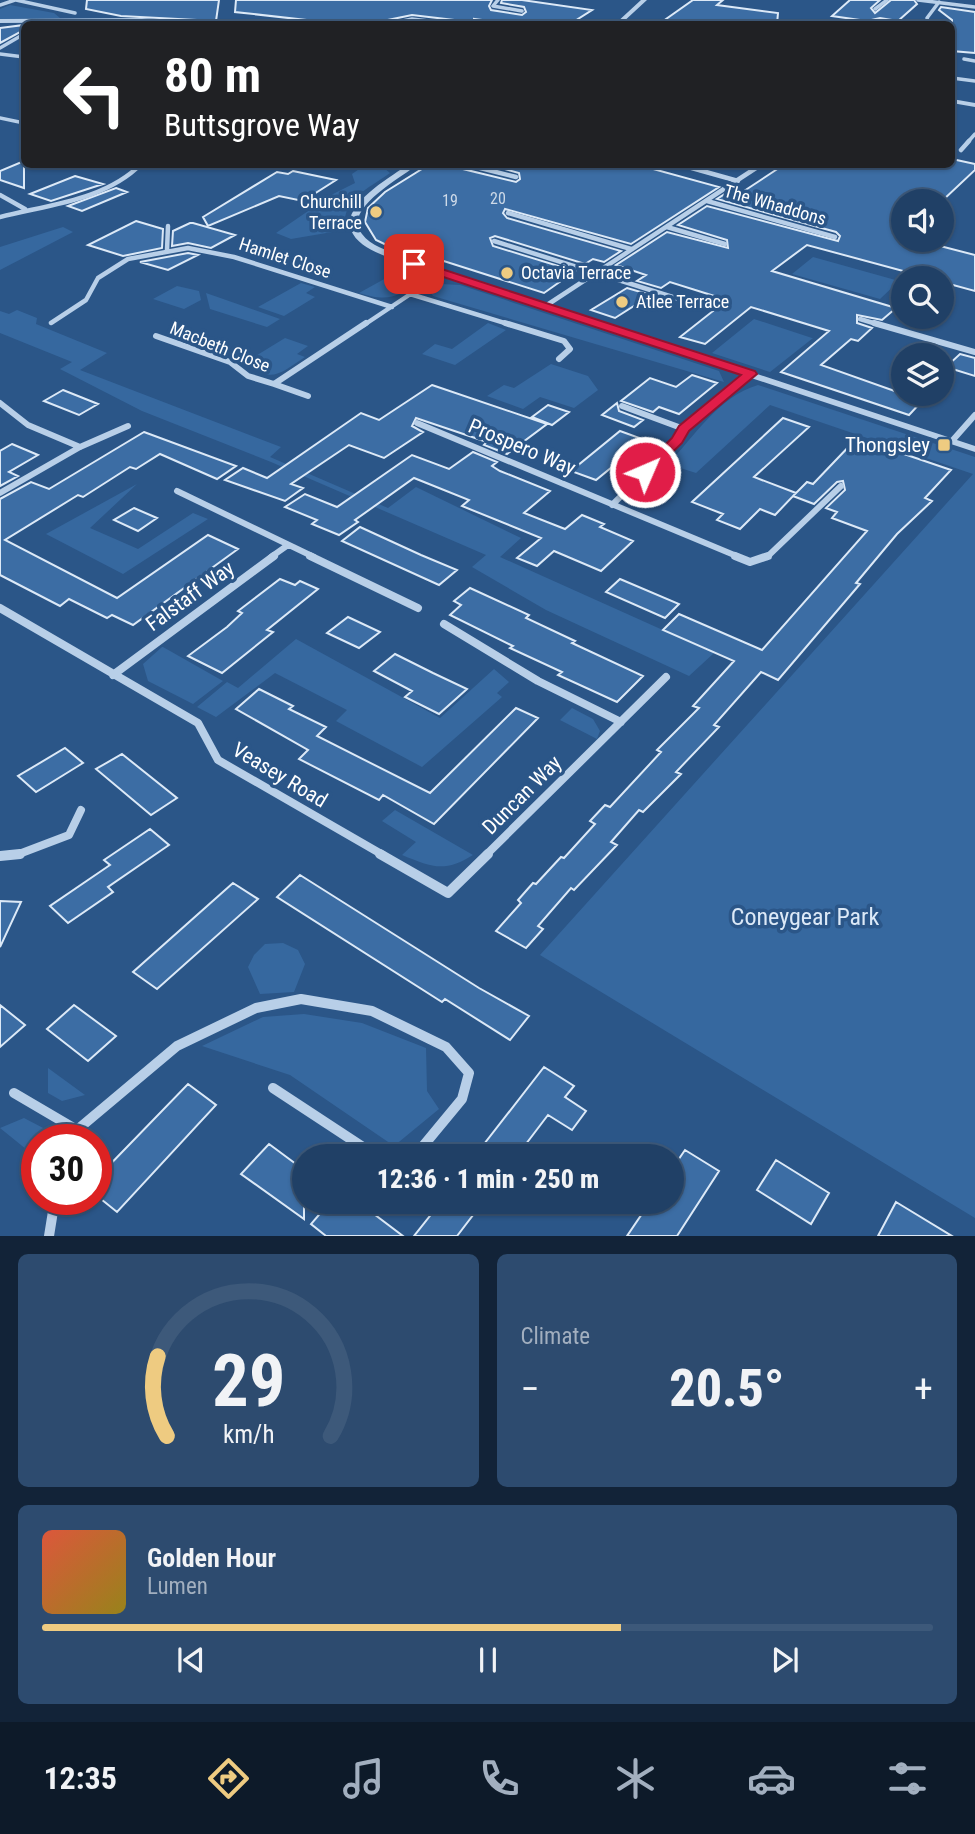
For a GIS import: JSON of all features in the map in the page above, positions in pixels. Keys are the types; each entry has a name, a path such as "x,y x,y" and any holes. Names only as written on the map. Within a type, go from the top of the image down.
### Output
{"street":[{"path":"0,5 15,0 75,13"},
{"path":"498,0 494,5 522,12"},
{"path":"621,21 644,0"},
{"path":"875,9 887,0"},
{"path":"918,0 975,7"},
{"path":"928,21 927,18 939,2"},
{"path":"68,16 83,9"},
{"path":"0,20 60,21"},
{"path":"403,21 428,21"},
{"path":"0,48 21,36"},
{"path":"0,54 21,57"},
{"path":"964,59 975,61"},
{"path":"955,78 975,81"},
{"path":"955,102 975,105"},
{"path":"0,118 21,122"},
{"path":"961,150 975,134"},
{"path":"0,217 111,186 130,177 138,168"},
{"path":"409,168 360,203 352,215 361,239 372,247 442,273 547,305 975,449"},
{"path":"480,168 516,177"},
{"name":"The Whaddons","path":"692,168 738,181"},
{"name":"The Whaddons","path":"547,305 756,168"},
{"path":"0,195 26,210"},
{"name":"The Whaddons","path":"708,201 835,236"},
{"path":"508,213 631,249"},
{"path":"167,250 168,226"},
{"path":"667,227 725,244"},
{"path":"494,242 695,304"},
{"name":"Hamlet Close","path":"51,323 86,300 98,278 128,259 188,248 234,257 392,307"},
{"name":"Macbeth Close","path":"274,384 442,273"},
{"path":"410,294 564,341 570,349 559,359"},
{"path":"860,319 975,352"},
{"name":"Macbeth Close","path":"156,337 230,362 248,376 308,396"},
{"path":"612,505 678,440 684,429 750,374"},
{"path":"0,403 28,425 80,447"},
{"path":"622,406 684,429"},
{"path":"952,441 975,415"},
{"name":"Prospero Way","path":"417,423 750,562 766,558 841,486"},
{"path":"0,493 80,447 128,426"},
{"path":"177,491 418,608"},
{"name":"Falstaff Way","path":"113,675 288,545"},
{"name":"Veasey Road","path":"0,608 198,723 218,761 448,893"},
{"path":"444,624 538,681 621,722"},
{"name":"Duncan Way","path":"448,893 666,677"},
{"path":"0,856 19,854 69,835 81,810"},
{"path":"87,1124 177,1046 256,1008 302,999 372,1011 446,1047 469,1073 462,1099 425,1144"},
{"path":"274,1088 358,1144"},
{"path":"14,1093 60,1124"},
{"path":"49,1236 52,1215"}],"green space":[{"path":"10,5 54,13 60,18 0,19 0,9"},
{"path":"361,168 384,168 390,173 352,202 344,230 291,239 276,233 333,194 355,183 352,174"},
{"path":"63,227 73,232 0,270 0,247"},
{"path":"813,257 891,279 891,289 880,299 792,274"},
{"path":"406,267 419,272 424,278 394,296 379,297 359,293"},
{"path":"301,283 315,287 306,293 315,297 284,316 258,307"},
{"path":"441,284 460,285 719,371 724,382 433,296 429,290"},
{"path":"177,286 199,291 201,300 184,309 153,299"},
{"path":"206,293 280,319 267,327 210,309"},
{"path":"17,310 37,318 36,324 107,353 80,370 281,447 270,457 388,508 416,487 521,538 500,557 714,653 689,676 546,610 472,567 486,555 271,462 142,411 60,369 72,362 0,333 0,311 9,314"},
{"path":"754,319 813,338 770,372 712,353"},
{"path":"488,323 506,330 455,365 422,354 435,344 452,349"},
{"path":"285,338 308,346 297,354 305,357 282,372 269,375 254,369 246,362"},
{"path":"551,364 588,376 598,390 574,408 540,397 523,409 487,396 504,385 514,388"},
{"name":"Coneygear Park","path":"758,385 975,457 975,1218 540,955 973,474 770,405 696,473 668,464 719,408 744,390"},
{"path":"137,484 90,528 138,549 193,513 208,519 123,574 46,534"},
{"path":"296,639 440,718 494,669 509,682 497,693 502,697 422,767 336,721 347,710 275,673 216,717 197,707 227,682 238,688"},
{"path":"162,647 223,681 193,704 148,681 143,664"},
{"path":"572,708 593,719 600,731 597,739 560,720"},
{"path":"395,810 473,855 454,864 438,866 402,855 416,842 382,821"},
{"path":"283,943 298,950 305,964 294,992 260,994 248,967 254,955 265,944"},
{"path":"304,1014 362,1023 426,1048 427,1091 439,1109 396,1144 391,1144 290,1075 202,1046 263,1017"},
{"path":"48,1068 85,1095 62,1101 48,1093"},
{"path":"24,1118 36,1124 21,1124 21,1145 0,1128"}],"building":[{"path":"87,0 219,0 216,21 121,16 86,9"},
{"path":"236,0 492,0 489,6 491,10 522,15 526,12 524,7 501,3 502,0 522,0 592,10 575,21 455,21 412,15 387,21 315,21 235,12"},
{"path":"693,0 723,0 717,5 778,13 777,21 663,21"},
{"path":"850,0 880,0 871,8 875,13 891,0 914,0 917,4 898,21 880,18 867,21 832,16"},
{"path":"941,7 975,12 975,53 955,51 955,21 939,10"},
{"path":"21,25 21,32 0,43 0,28"},
{"path":"955,160 975,164 975,170 954,190 891,189 891,252 954,252 954,250 975,255 975,291 954,285 954,266 891,268 807,245 772,271 891,307 891,312 882,320 857,315 857,323 872,328 858,341 851,339 821,365 891,390 891,406 917,406 909,415 781,372 829,331 751,307 705,344 680,337 727,300 670,282 661,288 637,281 646,275 616,265 667,232 728,248 727,240 678,225 707,206 838,241 840,236 836,232 717,199 731,190 741,193 779,168 955,168"},
{"path":"21,162 21,168 24,168 24,188 0,180 0,171"},
{"path":"424,168 462,168 516,182 520,179 519,173 501,168 650,168 719,187 631,244 505,209 503,213 507,218 621,251 604,262 593,259 585,264 495,236 490,238 493,246 575,271 544,293 406,249 401,252 376,240 365,222 368,208 385,192"},
{"path":"293,171 336,180 303,201 279,196 208,226 203,217 277,172 288,174"},
{"path":"75,176 103,184 51,201 30,194"},
{"path":"116,188 127,192 82,211 68,206"},
{"path":"136,221 163,229 162,248 123,256 88,245"},
{"path":"190,223 235,235 211,248 188,243 172,246 173,231"},
{"path":"188,253 198,255 168,270 140,262"},
{"name":"Atlee Terrace","path":"627,288 651,295 615,318 591,310"},
{"path":"960,354 975,358 975,376 954,369 954,360"},
{"path":"692,375 717,383 679,414 659,407 653,412 621,401 650,378 676,387"},
{"path":"432,385 547,424 507,454 484,445 487,442 416,418 412,426 423,432 384,458 349,445 291,484 303,488 285,501 225,480 243,468 267,478 361,413 379,420"},
{"path":"63,390 98,404 79,415 44,401"},
{"path":"617,403 619,411 643,420 634,427 602,415"},
{"path":"548,405 569,412 552,425 532,417"},
{"path":"783,418 809,427 754,477 796,493 775,515 760,509 740,529 717,520 723,514 692,502"},
{"path":"620,431 645,440 596,480 571,471"},
{"path":"144,432 236,466 217,479 160,454 136,469 130,467 83,497 78,495 5,540 117,598 208,535 238,549 133,625 112,615 107,618 69,599 60,606 0,575 0,499 31,482 49,489"},
{"path":"857,438 951,470 925,498 932,501 897,534 856,583 860,584 778,680 761,672 714,725 719,727 676,772 681,774 643,812 639,810 611,842 617,845 574,890 571,888 538,926 543,929 526,948 496,931 521,903 518,900 533,883 536,884 561,857 564,858 595,824 590,821 605,805 610,807 661,752 657,750 699,708 693,706 734,661 663,630 679,614 762,650 867,531 832,518 837,512 826,508 845,490 843,481 837,482 814,504 793,496 807,482 813,484"},
{"path":"12,444 38,455 9,472 18,476 0,486 0,451"},
{"path":"473,452 497,462 492,466 500,471 550,491 524,513 565,529 582,515 604,524 600,527 633,541 601,571 554,551 537,566 517,558 541,538 462,506 469,500 414,478 355,520 358,522 339,535 312,524 317,520 285,507 305,494 337,507 412,455 449,469"},
{"path":"134,508 157,518 138,531 114,520"},
{"path":"360,527 457,570 439,585 342,541"},
{"path":"280,579 295,585 300,581 318,589 267,630 273,632 222,673 188,656 227,627 242,613 238,611"},
{"path":"620,579 679,604 665,618 606,592"},
{"path":"470,588 529,615 526,618 575,641 572,643 643,676 617,702 558,675 562,672 510,648 513,646 450,615 461,605 454,601"},
{"path":"348,617 380,632 359,648 327,633"},
{"path":"395,654 467,689 439,714 405,697 412,691 374,671"},
{"path":"259,689 293,706 289,709 326,727 317,736 430,793 516,708 538,718 434,824 383,795 379,800 299,759 308,750 236,709"},
{"path":"65,748 83,763 36,792 18,776"},
{"path":"122,754 177,798 151,815 96,769"},
{"path":"150,829 169,845 108,887 113,892 68,923 50,906 110,865 104,860"},
{"path":"300,875 479,988 529,1016 510,1040 445,999 442,1002 277,897"},
{"path":"233,883 258,899 157,989 133,972"},
{"path":"0,901 21,902 0,947"},
{"path":"0,1005 25,1025 0,1047"},
{"path":"74,1005 116,1036 88,1061 47,1029"},
{"path":"544,1067 574,1086 565,1097 586,1111 572,1130 548,1115 526,1144 484,1144"},
{"path":"188,1084 216,1105 117,1212 112,1208 112,1162"},
{"path":"269,1144 292,1161 292,1210 241,1174"},
{"path":"684,1151 719,1171 677,1236 627,1236 642,1214 684,1214"},
{"path":"776,1160 829,1193 811,1224 757,1190"},
{"path":"896,1202 952,1236 878,1236"},
{"path":"320,1214 374,1214 403,1236 326,1236 311,1224"},
{"path":"431,1214 474,1214 457,1236 414,1236"}],"place":[{"name":"Churchill Terrace","path":"376,212"},
{"name":"Octavia Terrace","path":"507,273"},
{"name":"Atlee Terrace","path":"622,302"},
{"name":"Thongsley","path":"944,445"}],"route":[{"path":"414,264 547,305 750,374 684,429 678,440 645,472"}]}
